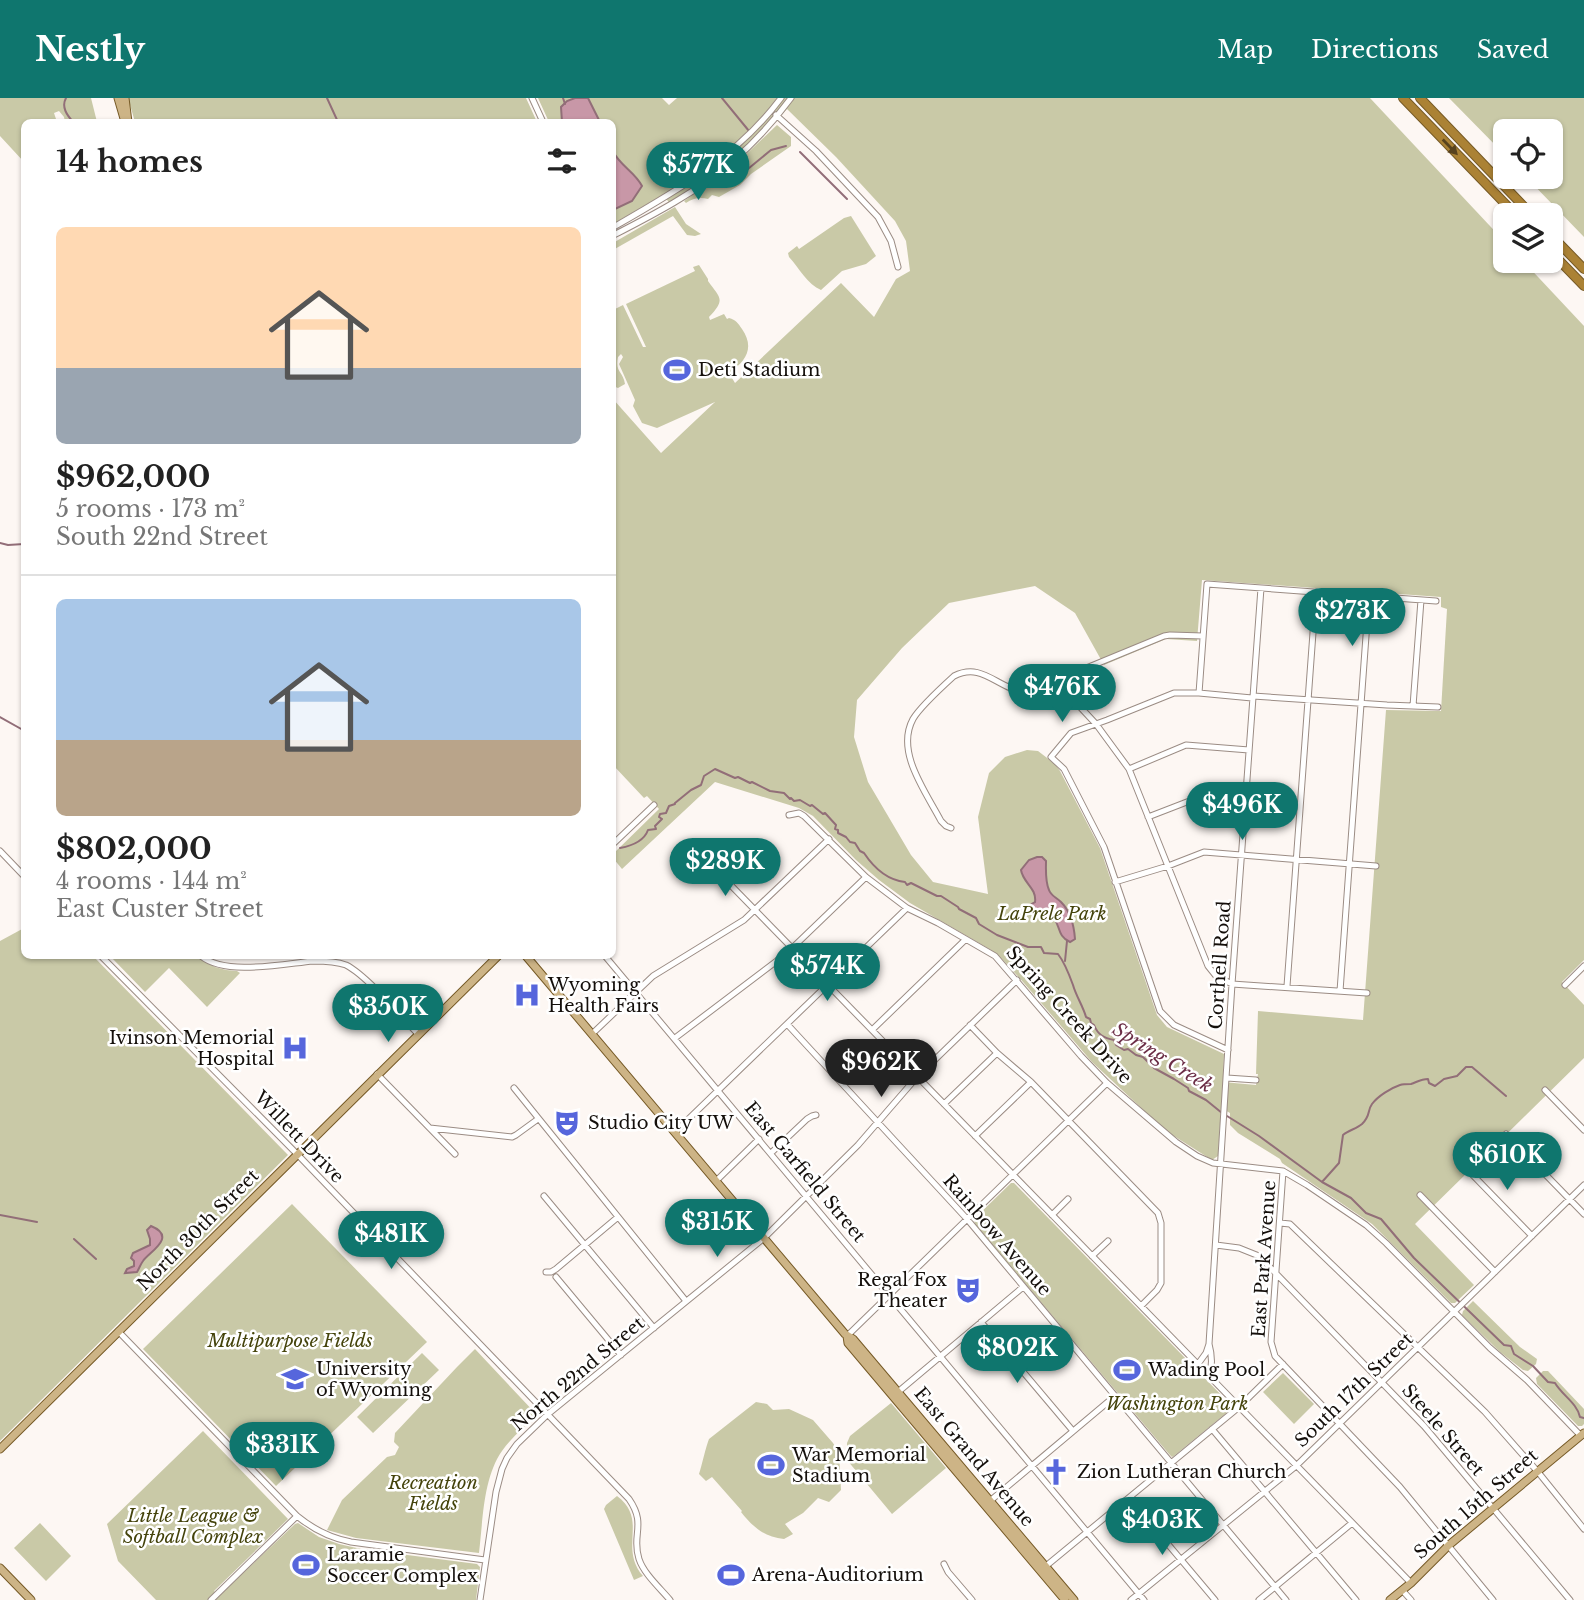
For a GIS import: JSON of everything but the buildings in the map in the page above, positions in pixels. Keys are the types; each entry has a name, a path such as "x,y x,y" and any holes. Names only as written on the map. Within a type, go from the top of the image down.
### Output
{"highway":[{"path":"1403,98 1504,203"},
{"path":"1420,98 1521,203"},
{"path":"1563,247 1584,269"},
{"path":"1563,264 1584,286"}],"main road":[{"path":"118,98 126,119"},
{"path":"125,98 127,119"},
{"name":"North 30th Street","path":"0,1449 495,959"},
{"name":"East Grand Avenue","path":"529,959 1074,1600"},
{"name":"East Grand Avenue","path":"847,1336 848,1343 1065,1600"},
{"name":"South 15th Street","path":"1390,1600 1449,1545 1583,1436"},
{"path":"0,1568 31,1600"}],"street":[{"path":"533,98 542,119"},
{"path":"616,226 711,167 748,135 781,98"},
{"path":"616,234 665,208 731,163 778,116 791,98"},
{"path":"771,111 816,151 878,217 891,241 898,267"},
{"path":"1199,693 1207,584 1436,601"},
{"name":"Corthell Road","path":"1198,1364 1209,1344 1261,588"},
{"path":"1287,986 1316,592"},
{"path":"1340,991 1369,596"},
{"path":"1413,706 1421,600"},
{"path":"951,828 941,821 908,755 908,732 915,715 948,681 962,672 977,671 1009,688 1028,692 1164,636 1203,636"},
{"path":"1056,681 1097,724 1129,769 1211,971 1221,980 1232,984 1367,993"},
{"path":"1228,1050 1174,1025 1160,1011 1104,847 1064,769 1051,757 1070,733 1174,693 1438,706"},
{"path":"1129,769 1186,745 1248,750"},
{"path":"1148,817 1192,800 1245,803"},
{"path":"616,841 654,805"},
{"name":"Spring Creek Drive","path":"789,815 799,813 804,816 866,877 907,908 996,956 1080,1056 1176,1142 1206,1161 1283,1171 1374,1232 1583,1436"},
{"path":"592,1034 653,976 744,920 828,839"},
{"path":"0,851 21,873"},
{"path":"1115,882 1204,852 1376,866"},
{"path":"714,868 1411,1583"},
{"path":"674,1038 792,948 866,877"},
{"path":"675,1132 907,908"},
{"path":"872,1030 965,940"},
{"name":"Willett Drive","path":"106,959 633,1505 639,1521 639,1560 670,1600"},
{"path":"206,959 230,967 336,959 359,975 418,1034"},
{"name":"East Garfield Street","path":"608,959 1144,1600"},
{"path":"1565,985 1584,966"},
{"name":"North 22nd Street","path":"480,1600 496,1492 504,1463 517,1444 548,1414 764,1238 858,1146 917,1077 1017,980"},
{"name":"Rainbow Avenue","path":"787,1024 967,1219 1286,1600"},
{"path":"970,1025 1069,1120 1161,1218 1161,1283 1141,1306"},
{"path":"944,1104 997,1053"},
{"path":"377,1074 455,1154"},
{"path":"1227,1078 1256,1080"},
{"path":"975,1136 1031,1082"},
{"path":"847,1336 1107,1083"},
{"path":"514,1088 686,1301"},
{"path":"1545,1090 1584,1130"},
{"path":"771,1153 807,1119 816,1115"},
{"path":"430,1128 512,1137 538,1119"},
{"path":"1506,1134 1584,1214"},
{"path":"716,1181 760,1139"},
{"path":"1464,1166 1532,1236"},
{"name":"East Park Avenue","path":"1283,1171 1271,1342 1275,1356 1400,1487 1493,1600"},
{"name":"South 17th Street","path":"1131,1600 1296,1466 1584,1185"},
{"path":"1420,1195 1495,1272"},
{"path":"544,1196 654,1328"},
{"path":"1052,1215 1068,1199"},
{"path":"547,1272 556,1269 618,1217"},
{"path":"1280,1223 1290,1224 1485,1412 1584,1529"},
{"path":"1092,1256 1108,1241"},
{"name":"Steele Street","path":"1216,1245 1239,1248 1259,1256 1424,1426 1570,1600"},
{"path":"556,1277 621,1355"},
{"path":"898,1392 1023,1287"},
{"path":"981,1322 1073,1431"},
{"path":"118,1331 297,1516 315,1530 337,1539 485,1560"},
{"name":"Corthell Road","path":"1209,1344 1212,1353 1209,1376"},
{"path":"1046,1566 1239,1407 1283,1364"},
{"path":"990,1500 1115,1396"},
{"path":"1212,1429 1356,1600"},
{"path":"1129,1498 1214,1600"},
{"path":"211,1600 297,1516"},
{"path":"1259,1600 1352,1523"},
{"path":"944,1564 972,1600"},
{"path":"1402,1590 1411,1600"}],"green space":[{"path":"0,98 91,98 96,119 64,119 59,111 54,113 56,119 21,119 21,159 0,136"},
{"path":"128,98 526,98 536,119 134,119"},
{"name":"LaPrele Park","path":"538,98 662,98 669,105 677,98 1370,98 1493,229 1493,273 1534,273 1584,326 1584,960 1562,982 1584,1005 1584,1058 1415,1224 1474,1285 1455,1303 1451,1303 1372,1224 1238,1133 1230,1125 1230,1113 1221,1108 1218,1156 1212,1160 1166,1131 1092,1062 1002,959 910,903 879,880 813,816 799,808 715,782 622,869 616,862 616,851 659,809 647,796 644,798 616,768 616,402 661,453 715,402 657,428 642,423 633,406 635,400 619,364 623,357 621,354 618,357 618,369 625,384 616,387 616,308 623,305 643,347 646,347 626,304 695,271 693,267 699,265 719,298 718,306 709,317 710,320 724,314 727,319 738,323 748,342 744,359 729,373 735,383 841,283 874,317 896,279 910,271 906,241 895,221 787,109 736,162 672,206 663,195 616,222 616,119 548,119","holes":["1202,580 1441,597 1441,607 1447,609 1441,711 1386,710 1363,1020 1258,1011 1256,1085 1223,1082 1224,1054 1167,1027 1157,1015 1100,848 1055,764 1038,751 1027,750 1005,757 989,773 978,817 988,894 933,882 911,855 868,782 854,737 857,700 902,648 949,603 1035,586 1075,613 1104,665 1166,639 1197,641"]},
{"path":"1449,98 1584,98 1584,237 1563,215 1563,203 1551,203 1538,189 1563,189 1563,119 1493,119 1493,143"},
{"path":"777,125 791,137 791,146 740,185 719,197 712,195 708,199 697,198 686,203 684,201 736,164"},
{"path":"675,207 686,224 701,234 687,235 673,216 616,248 616,241"},
{"path":"851,216 876,256 866,264 842,271 821,290 816,288 788,253 797,246 799,249"},
{"path":"21,930 21,959 96,959 288,1155 0,1441 0,941"},
{"path":"113,959 201,959 215,967 240,973 207,1007 169,968 145,992"},
{"name":"Washington Park","path":"1014,1183 1230,1404 1230,1410 1174,1456 1169,1454 975,1224 974,1219"},
{"name":"Multipurpose Fields","path":"292,1204 427,1342 276,1486 143,1349"},
{"path":"1473,1301 1520,1347 1537,1359 1536,1364 1528,1371 1523,1370 1462,1315"},
{"name":"Recreation Fields","path":"475,1349 537,1415 510,1441 496,1462 487,1486 479,1553 356,1538 327,1530 342,1500 387,1457 395,1455 399,1447 394,1442 395,1433"},
{"path":"422,1353 439,1370 373,1433 357,1417"},
{"path":"1543,1371 1548,1371 1584,1409 1582,1426 1578,1426 1537,1384 1536,1378"},
{"path":"1283,1373 1314,1404 1294,1424 1263,1392"},
{"name":"War Memorial Stadium","path":"756,1402 767,1404 773,1410 789,1409 813,1420 839,1453 841,1490 829,1502 818,1498 803,1513 785,1524 793,1534 784,1539 771,1536 755,1527 712,1477 706,1481 699,1474 709,1439"},
{"path":"891,1403 946,1468 892,1514 847,1460 847,1443 850,1436"},
{"name":"Little League & Softball Complex","path":"203,1431 288,1519 214,1591 219,1596 298,1523 319,1537 339,1544 477,1564 480,1567 476,1600 156,1600 118,1561 107,1524"},
{"path":"617,1496 626,1505 633,1524 633,1555 643,1576 634,1580 604,1509"},
{"path":"40,1523 71,1556 46,1581 14,1548"}],"shaded area":[{"path":"588,98 598,119 562,119 561,107 567,101"},
{"path":"616,156 642,186 632,201 616,209"},
{"path":"1037,857 1046,861 1046,879 1050,892 1064,906 1071,919 1075,939 1070,942 1062,936 1054,918 1028,909 1028,906 1035,902 1035,897 1021,870 1029,860"},
{"path":"151,1226 159,1230 162,1240 137,1272 125,1273 134,1266 131,1258 133,1253 150,1245 147,1230"}],"waterway":[{"path":"66,98 64,108 71,119"},
{"path":"327,98 337,119"},
{"path":"563,98 565,104"},
{"path":"722,98 749,131"},
{"path":"743,173 771,150 786,146"},
{"path":"800,152 847,199"},
{"path":"0,543 21,544"},
{"name":"Spring Creek","path":"0,717 21,729"},
{"name":"Spring Creek","path":"620,848 637,842 648,830 656,829 655,826 662,819 660,814 666,813 669,806 701,785 704,776 715,769 770,791 784,793 794,801 800,800 812,805 825,813 836,825 838,833 855,843 872,864 887,876 941,896 997,935 1028,947 1041,947 1044,953 1058,954 1067,969 1086,1017 1099,1034 1114,1040 1116,1045 1124,1050 1128,1049 1143,1057 1154,1068 1222,1113"},
{"path":"1065,961 1067,941"},
{"path":"1322,1182 1339,1163 1343,1135 1362,1124 1372,1104 1393,1088 1428,1079 1429,1083 1435,1086 1444,1079 1457,1076 1466,1067 1472,1067 1506,1096"},
{"name":"Spring Creek","path":"1227,1116 1322,1182 1351,1198 1366,1213 1381,1219 1414,1258 1504,1345 1511,1346 1514,1354 1533,1366 1548,1382 1555,1383 1576,1407 1580,1417 1584,1418"},
{"path":"0,1215 37,1222"},
{"path":"74,1239 96,1259"}],"place":[{"name":"Deti Stadium","path":"677,370"},
{"name":"Wyoming Health Fairs","path":"527,995"},
{"name":"Ivinson Memorial Hospital","path":"295,1048"},
{"name":"Studio City UW","path":"567,1123"},
{"name":"Regal Fox Theater","path":"968,1290"},
{"name":"Wading Pool","path":"1127,1370"},
{"name":"University of Wyoming","path":"295,1379"},
{"name":"War Memorial Stadium","path":"771,1465"},
{"name":"Zion Lutheran Church","path":"1056,1472"},
{"name":"Laramie Soccer Complex","path":"306,1565"},
{"name":"Arena-Auditorium","path":"731,1575"}]}
